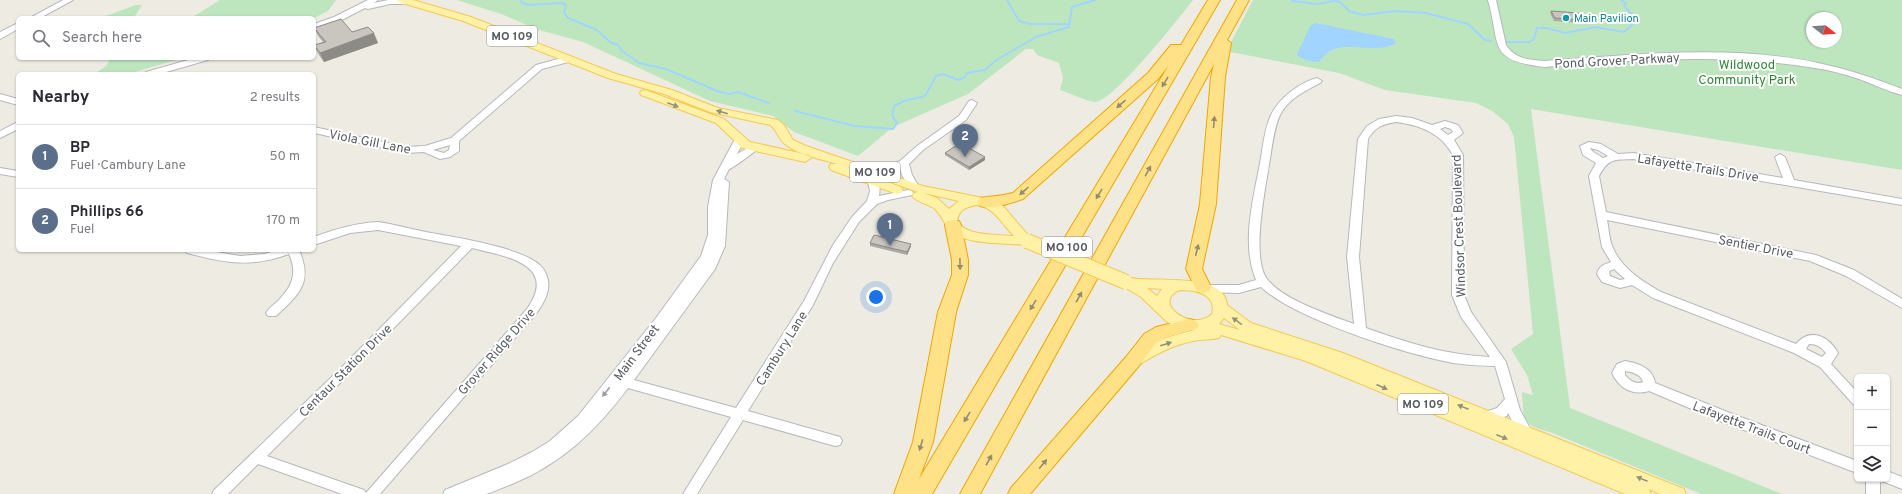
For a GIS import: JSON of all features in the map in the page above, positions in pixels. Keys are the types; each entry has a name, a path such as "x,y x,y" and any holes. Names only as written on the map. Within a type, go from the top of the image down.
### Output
{"highway":[{"name":"MO 100","path":"921,494 1214,0"},
{"name":"MO 100","path":"970,494 1243,0"},
{"path":"1205,288 1194,269 1208,204 1218,77 1228,25"},
{"path":"981,201 1002,201 1018,196 1153,76 1188,35 1197,27"},
{"path":"904,494 923,442 947,312 960,275 960,260 952,223"},
{"path":"1018,494 1132,362 1143,344 1157,333 1195,325"}],"main road":[{"name":"MO 109","path":"407,1 467,19 612,76 666,102 720,121 725,124 738,140 746,145 811,159 873,182 911,190 981,201 996,207 1027,241"},
{"name":"MO 109","path":"612,76 668,92 714,110 774,122 781,129 789,142 794,146 867,169 937,202 952,223 962,232 974,236 1027,241 1126,282 1146,294 1164,308 1172,318 1281,347 1311,358 1643,494"},
{"path":"738,140 737,132 740,128 749,122 760,120"},
{"path":"756,147 768,145 777,140 782,134 781,129"},
{"path":"952,223 952,211 957,206 964,203 981,201"},
{"path":"974,236 988,234 998,229 1003,220 1001,212"},
{"name":"MO 109","path":"1126,282 1176,286 1189,284 1205,288 1214,294 1221,306 1246,327 1338,357 1678,494"},
{"path":"1164,308 1164,295 1176,286"},
{"path":"1195,325 1215,320 1220,314 1221,306"},
{"path":"1132,362 1158,346 1199,334 1239,335"}],"street":[{"path":"38,16 69,0"},
{"path":"350,12 361,0"},
{"path":"316,26 374,0"},
{"name":"Pond Grover Parkway","path":"1492,0 1497,13 1500,40 1503,49 1511,56 1527,62 1544,64 1657,57 1760,59 1802,63 1839,70 1902,92"},
{"path":"350,12 381,3 407,1"},
{"path":"0,36 16,27"},
{"name":"Viola Gill Lane","path":"316,129 406,150 426,150 434,155 444,156 454,151 454,140 538,67 549,51"},
{"name":"Viola Gill Lane","path":"538,67 569,59"},
{"path":"156,72 198,60"},
{"path":"1317,82 1295,92 1282,103 1272,125 1255,220 1256,266 1263,282 1284,299 1408,348 1458,359 1500,362"},
{"path":"0,97 16,101"},
{"path":"867,169 888,170 904,163 920,148 951,128 963,118 972,103"},
{"name":"Windsor Crest Boulevard","path":"1360,330 1353,257 1363,139 1368,128 1374,124 1387,120 1415,122 1433,128 1449,139 1456,148 1458,155 1458,295 1460,304 1463,311 1487,342 1500,362 1509,388 1516,417 1525,432"},
{"path":"0,135 16,126"},
{"name":"Main Street","path":"450,494 513,468 537,456 555,445 583,420 700,268 706,257 713,235 713,207 718,180 738,140"},
{"path":"1616,157 1598,146 1591,144 1585,146 1584,148 1587,153 1602,162 1594,176 1607,247 1618,264 1635,280 1657,295 1798,350 1824,364 1854,397"},
{"name":"Main Street","path":"471,494 539,465 558,453 590,426 709,270 720,246 722,196 727,171 737,158 756,147"},
{"name":"Lafayette Trails Drive","path":"1602,162 1616,157 1633,156 1902,202"},
{"path":"1780,157 1790,182"},
{"path":"904,163 911,190"},
{"path":"872,203 875,191 873,182"},
{"name":"Cambury Lane","path":"690,494 809,302 814,289 830,259 854,222 872,203 886,196 911,190"},
{"name":"Sentier Drive","path":"1601,215 1812,258 1850,273 1902,304"},
{"name":"Grover Ridge Drive","path":"316,240 352,228 375,226 388,227 514,256 533,265 539,271 543,281 543,289 540,298 531,312 372,494"},
{"name":"Centaur Station Drive","path":"219,494 257,458 469,245"},
{"path":"199,252 235,261 270,257 286,252"},
{"path":"272,313 290,296 299,279 300,272 293,252"},
{"path":"1618,264 1604,269 1603,274 1606,279 1620,284 1635,280"},
{"path":"1205,288 1239,289 1263,282"},
{"path":"1221,306 1239,289"},
{"path":"1798,350 1806,340 1812,339 1823,342 1832,353 1824,364"},
{"path":"624,382 835,441"},
{"name":"Lafayette Trails Court","path":"1648,385 1725,417 1854,465"},
{"path":"1487,417 1502,412 1511,400"},
{"path":"257,458 359,494"},
{"path":"1890,478 1902,483"},
{"path":"1873,482 1873,494"}],"green space":[{"path":"220,0 336,0 328,11 316,17 194,16"},
{"path":"457,0 1193,0 1146,58 1116,89 1104,99 1095,102 1082,99 1060,90 1063,78 1059,63 1037,55 1033,49 1026,49 968,94 893,127 858,156 794,132 773,116 710,101 583,42 539,30 501,14"},
{"name":"Wildwood Community Park","path":"1253,0 1902,0 1902,170 1531,109 1570,408 1782,494 1701,494 1541,429 1526,420 1523,409 1522,392 1533,395 1527,375 1511,349 1533,334 1514,137 1508,124 1492,111 1476,103 1385,90 1339,73 1230,52 1231,42"},
{"path":"136,5 142,5 135,16 106,16"},
{"path":"110,60 176,60 135,72 97,72 106,66"}],"water":[{"path":"1316,23 1394,39 1396,43 1380,48 1338,48 1329,52 1319,62 1313,62 1298,56 1297,54 1311,25"}],"building":[{"path":"1551,11 1579,13 1583,20 1555,18"},
{"path":"341,19 352,32 368,27 374,33 320,53 316,48 316,44 326,42 316,30 316,27"},
{"path":"960,143 985,157 969,167 945,153"},
{"path":"874,235 911,244 907,252 870,243"}],"waterway":[{"path":"521,0 522,3 529,5 562,3 566,5 564,12 568,18 597,30 610,42 618,45 622,51 639,63 666,69 717,91 729,94 738,92 769,103"},
{"path":"1007,0 1019,21 1030,24 1069,24"},
{"path":"795,111 855,126 893,129 897,123 892,115 894,106 904,101 925,96 936,76 943,74 958,80 965,77 967,73 985,70 995,61 1036,37 1069,27 1072,7 1095,0"},
{"path":"1505,42 1529,42 1534,39 1537,28 1547,28 1565,33 1595,27 1624,32 1634,23 1636,18 1624,6 1626,3 1621,0"},
{"path":"1292,1 1317,4 1335,1 1340,2 1349,11 1363,15 1395,11 1426,13 1468,24 1485,40 1491,41"}],"place":[{"name":"Main Pavilion","path":"1566,18"},
{"name":"Phillips 66","path":"965,157"},
{"name":"BP","path":"890,246"}]}
